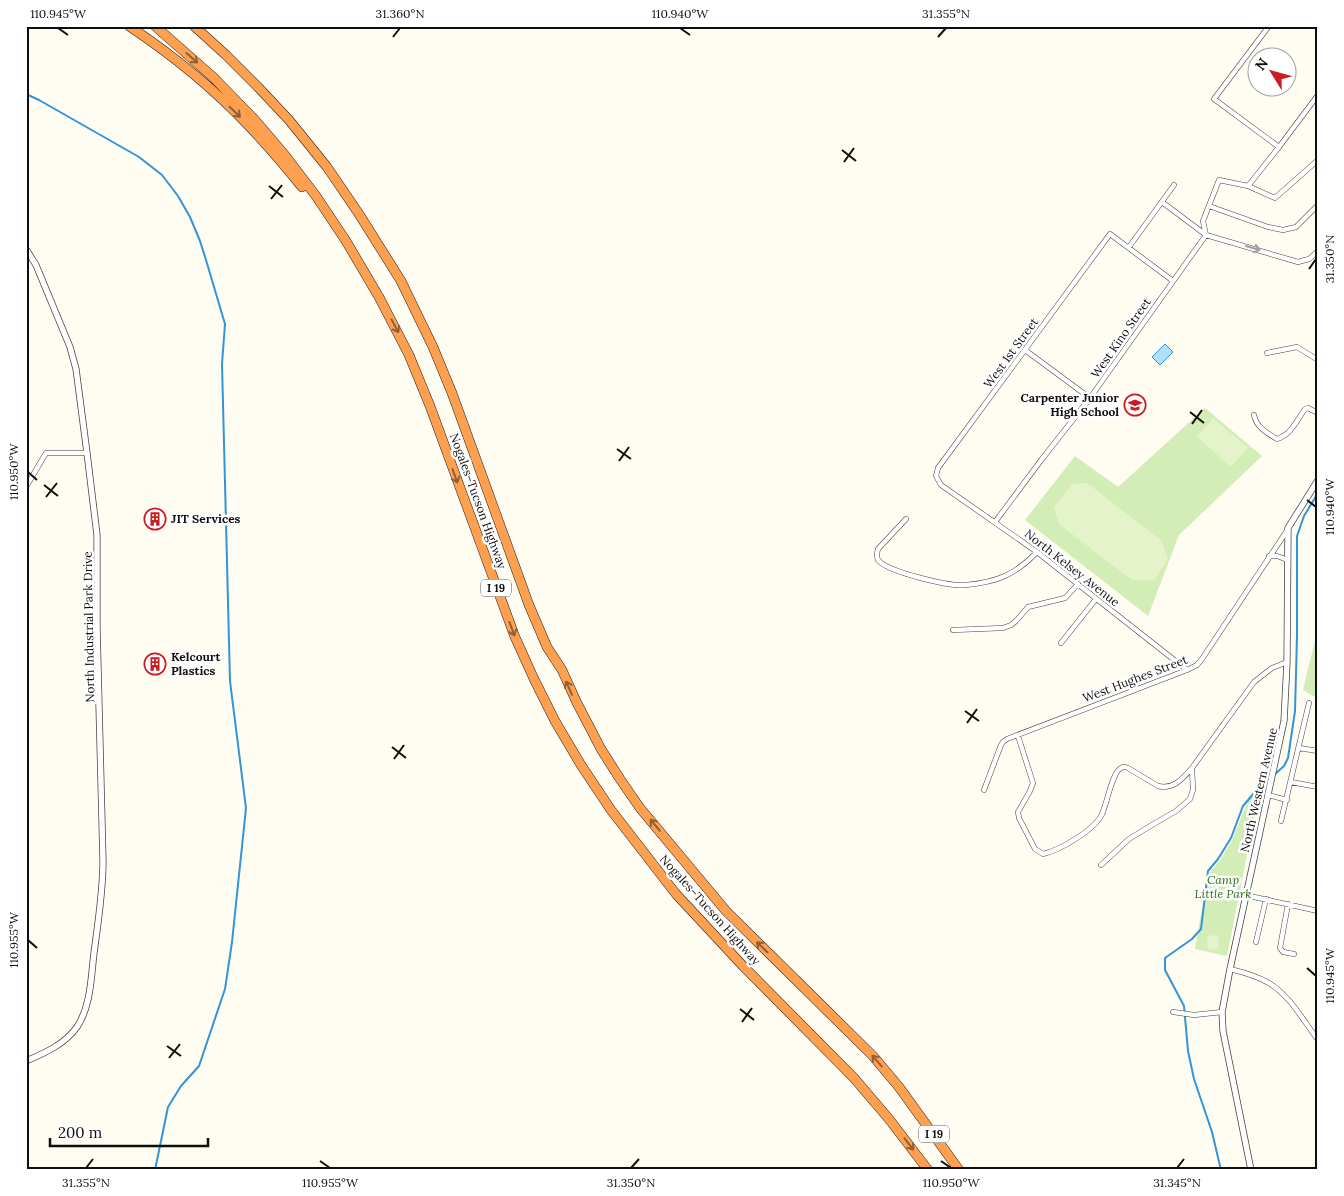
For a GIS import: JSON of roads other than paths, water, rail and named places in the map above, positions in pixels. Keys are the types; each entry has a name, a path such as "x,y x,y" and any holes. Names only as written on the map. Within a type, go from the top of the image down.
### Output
{"highway":[{"path":"129,26 179,63 249,126 281,162 335,230 380,297"},
{"name":"Nogales–Tucson Highway","path":"155,26 213,77 254,119 284,154 316,196 380,297 410,355 515,636 534,679 581,765 610,810 676,894 743,966 854,1078 890,1119 928,1170"},
{"name":"Nogales–Tucson Highway","path":"194,26 258,86 283,113 327,167 359,214 400,281 433,347 452,393 529,605 547,647 562,670 601,749 620,779 640,808 726,911 873,1056 899,1087 959,1170"},
{"path":"202,26 226,55"}],"street":[{"path":"1269,26 1214,99 1279,148"},
{"path":"1248,186 1318,95"},
{"path":"1206,235 1203,221 1219,180 1248,186 1275,198 1318,160"},
{"path":"1173,280 1129,247 1174,185"},
{"path":"1162,202 1206,235 1298,262 1309,259 1318,251"},
{"path":"1209,206 1268,227 1283,230 1296,226 1318,205"},
{"name":"West 1st Street","path":"941,485 936,476 938,468 1110,234 1129,247"},
{"name":"West Kino Street","path":"995,522 1090,398 1206,235"},
{"name":"North Industrial Park Drive","path":"26,249 36,265 70,347 76,369 87,453 97,535 97,627 103,870 92,973 88,1001 83,1016 76,1028 56,1047 26,1060"},
{"path":"1267,353 1296,346 1318,360"},
{"path":"1025,350 1090,398"},
{"path":"1254,415 1255,420 1260,426 1276,439 1283,437 1292,428 1305,409 1308,408 1318,413"},
{"path":"26,487 46,453 87,453"},
{"path":"1288,528 1318,480"},
{"name":"North Kelsey Avenue","path":"941,485 1037,552 1187,670"},
{"path":"906,519 878,549 876,554 881,562 893,569 922,578 963,586 1007,576 1017,570 1037,552"},
{"name":"West Hughes Street","path":"984,790 1003,742 1197,665 1288,528"},
{"name":"North Western Avenue","path":"1251,1170 1223,1031 1222,1012 1245,895 1284,721 1287,662 1288,528"},
{"path":"1269,556 1277,556 1288,560"},
{"path":"953,630 1003,628 1016,621 1028,607 1066,598 1078,584"},
{"path":"1062,643 1096,599"},
{"path":"1018,736 1033,783 1018,812 1019,818 1035,849 1043,854 1082,835 1098,820 1102,814 1118,769 1128,768 1158,786 1168,787 1175,784 1192,768 1254,682 1272,668 1287,662"},
{"path":"1282,821 1309,703"},
{"path":"1300,748 1318,751"},
{"path":"1101,865 1130,839 1176,811 1190,800 1193,790 1192,768"},
{"path":"1291,782 1318,787"},
{"path":"1268,795 1287,800"},
{"path":"1245,895 1318,911"},
{"path":"1256,942 1266,899"},
{"path":"1288,904 1280,948 1282,951 1294,954"},
{"path":"1230,969 1264,980 1273,985 1292,1005 1318,1040"},
{"path":"1173,1012 1194,1015 1222,1012"}],"water":[{"path":"1165,344 1173,352 1160,365 1152,357"}],"waterway":[{"path":"26,94 139,157 162,175 178,196 190,217 200,241 225,324 222,364 230,681 246,808 232,942 225,989 199,1066 181,1086 168,1107 155,1170"},
{"path":"1274,775 1284,766 1288,758 1295,711 1297,536 1304,516 1318,493"},
{"path":"1221,1170 1212,1132 1194,1079 1188,1051 1184,1006 1165,970 1165,958 1192,939 1201,929 1208,871 1231,838 1243,806 1260,786 1270,778"}],"place":[{"name":"Carpenter Junior High School","path":"1135,405"},
{"name":"JIT Services","path":"155,519"},
{"name":"Kelcourt Plastics","path":"155,664"}],"park label":[{"name":"Camp Little Park","path":"1223,887"}]}
